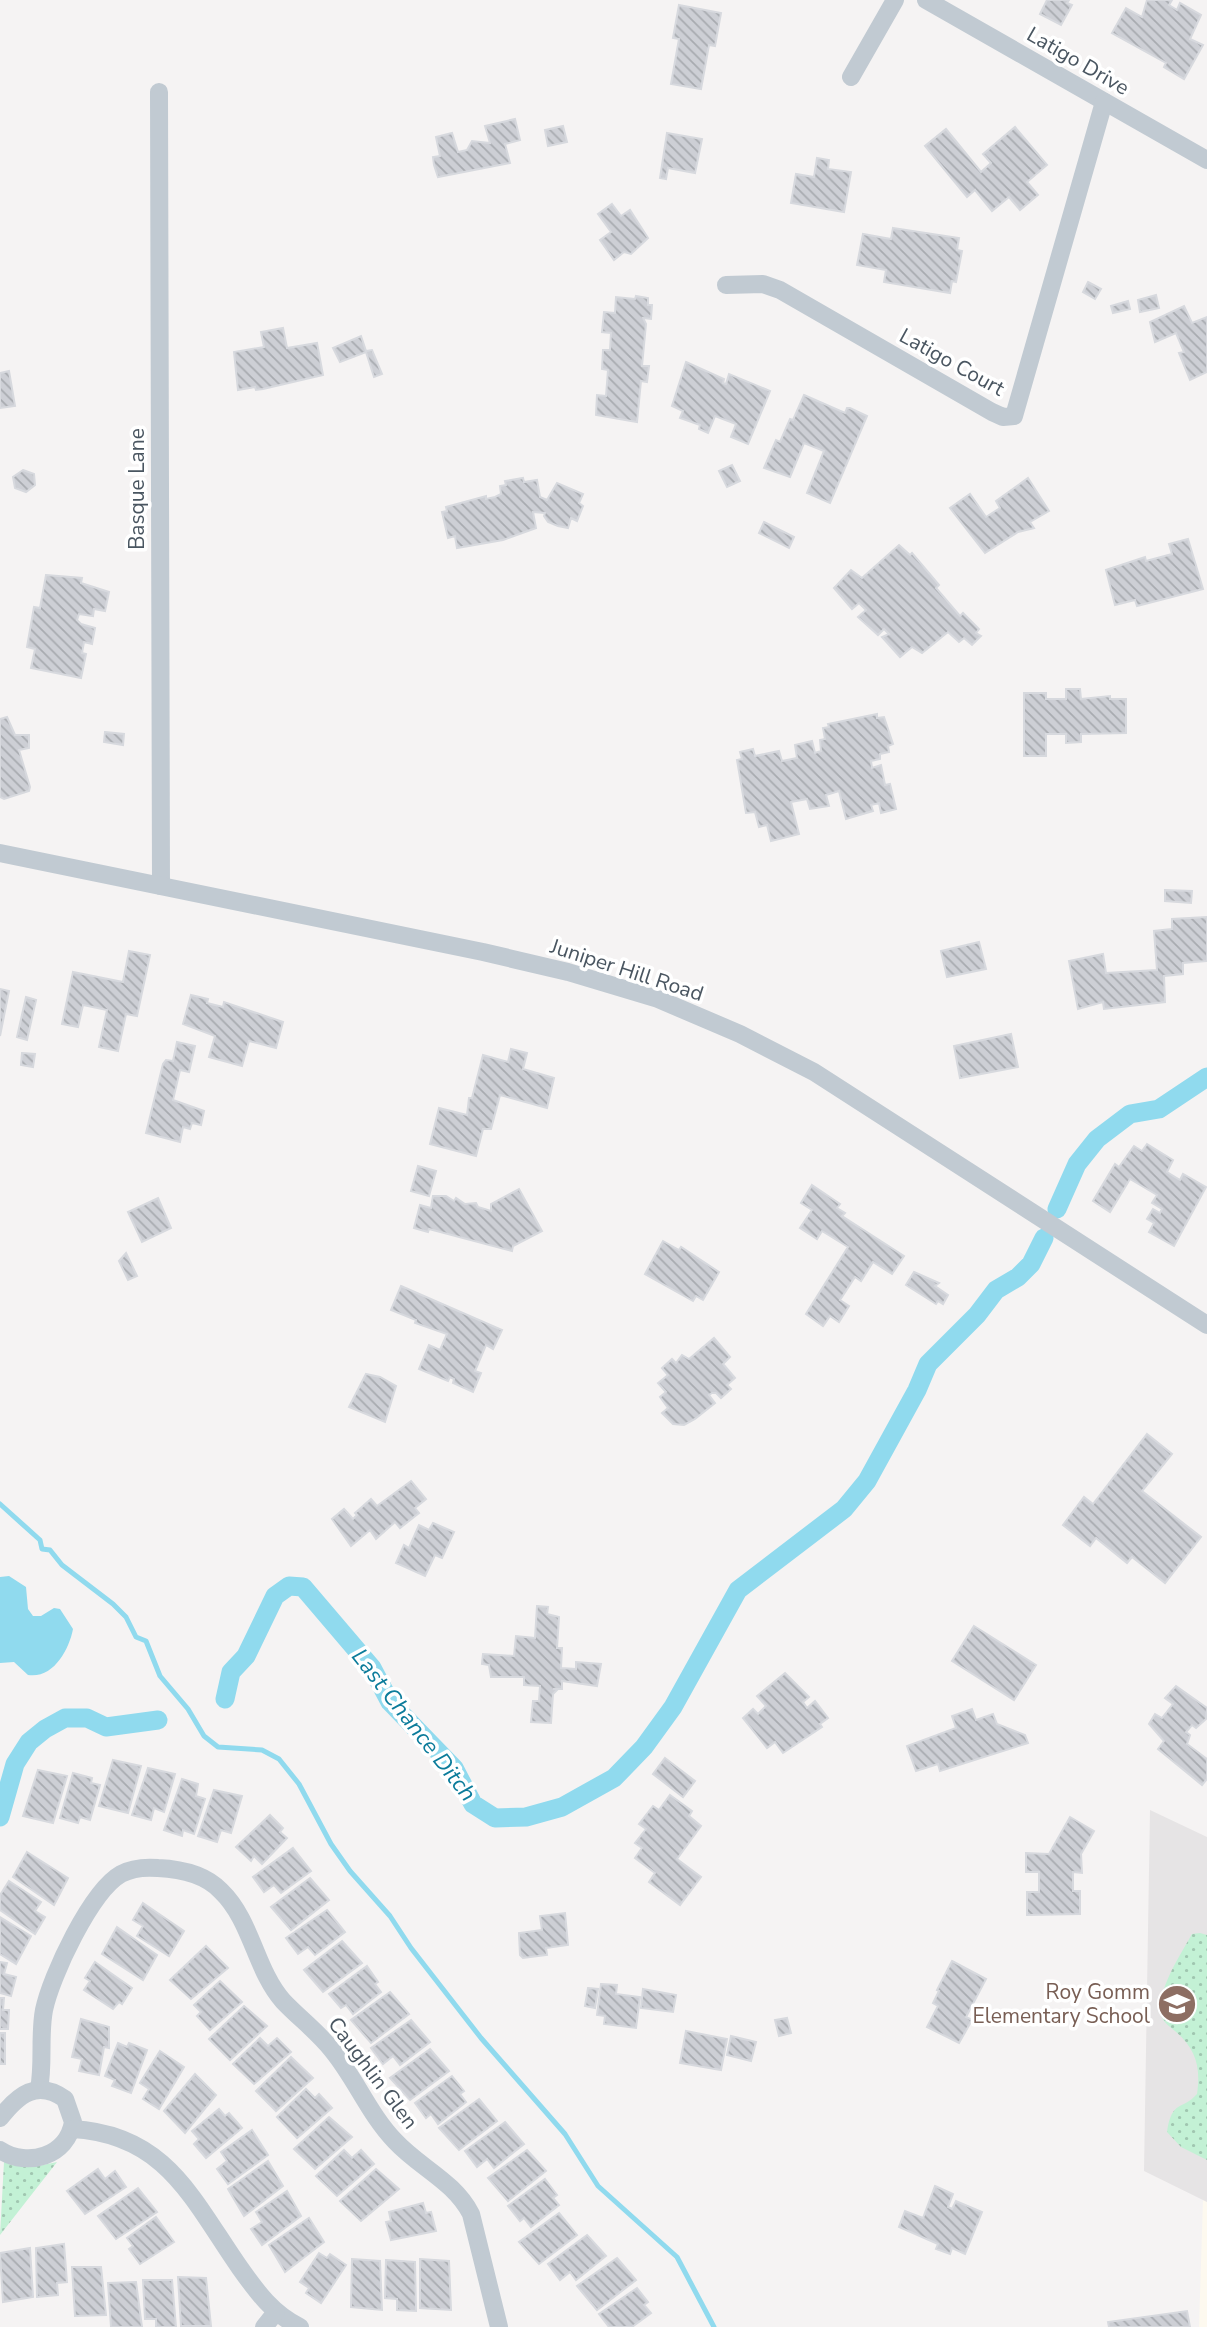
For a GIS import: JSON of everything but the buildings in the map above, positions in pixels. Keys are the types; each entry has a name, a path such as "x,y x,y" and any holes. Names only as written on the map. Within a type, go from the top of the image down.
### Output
{"street":[{"path":"851,77 895,0"},
{"name":"Latigo Drive","path":"926,0 1207,160"},
{"name":"Basque Lane","path":"159,92 161,886"},
{"name":"Latigo Court","path":"726,285 763,284 780,290 992,412 1003,417 1014,416 1104,102"},
{"name":"Juniper Hill Road","path":"0,853 556,969 620,986 688,1011 814,1072 1207,1325"},
{"name":"Caughlin Glen","path":"38,2090 41,2031 48,1993 69,1945 106,1887 121,1874 146,1868 184,1871 209,1881 220,1889 237,1911 276,1992 332,2050 385,2130 408,2154 448,2183 465,2202 499,2327"},
{"path":"0,2118 23,2092 38,2090 65,2099 73,2115 72,2129 63,2146 48,2155 24,2157 0,2150"},
{"path":"72,2129 120,2136 161,2161 182,2185 257,2292 276,2312 300,2327"},
{"path":"264,2327 276,2312"}],"shaded area":[{"name":"Roy Gomm Elementary School","path":"1150,1810 1207,1837 1207,2202 1144,2171"},
{"path":"1203,2200 1207,2202 1207,2327 1199,2327"}],"green space":[{"path":"1192,1934 1207,1935 1207,2160 1181,2147 1167,2132 1175,2110 1197,2094 1198,2075 1192,2052 1163,2020 1160,2005 1176,1962"},
{"path":"4,2162 38,2166 57,2162 0,2235"}],"water":[{"path":"9,1576 26,1587 28,1609 33,1616 41,1616 54,1608 60,1609 73,1629 64,1654 52,1668 37,1675 28,1675 14,1662 0,1663 0,1577"}],"waterway":[{"name":"Last Chance Ditch","path":"1057,1209 1077,1164 1097,1139 1130,1114 1159,1109 1207,1077"},
{"name":"Last Chance Ditch","path":"225,1699 231,1672 246,1656 275,1596 289,1586 303,1587 372,1668 390,1702 454,1768 473,1804 495,1818 526,1817 562,1807 614,1778 644,1747 673,1707 738,1590 844,1509 867,1481 917,1390 928,1364 977,1315 996,1290 1018,1277 1031,1264 1044,1238"},
{"path":"0,1504 40,1540 42,1549 50,1550 62,1565 126,1617 136,1637 146,1641 160,1676 188,1709 204,1736 218,1747 262,1750 279,1759 299,1784 331,1844 350,1871 390,1916 411,1948 481,2038 565,2134 598,2186 677,2257 714,2327"},
{"name":"Last Chance Ditch","path":"0,1817 15,1764 29,1742 45,1729 65,1718 87,1718 106,1727 158,1720"}],"place":[{"name":"Roy Gomm Elementary School","path":"1177,2004"}]}
